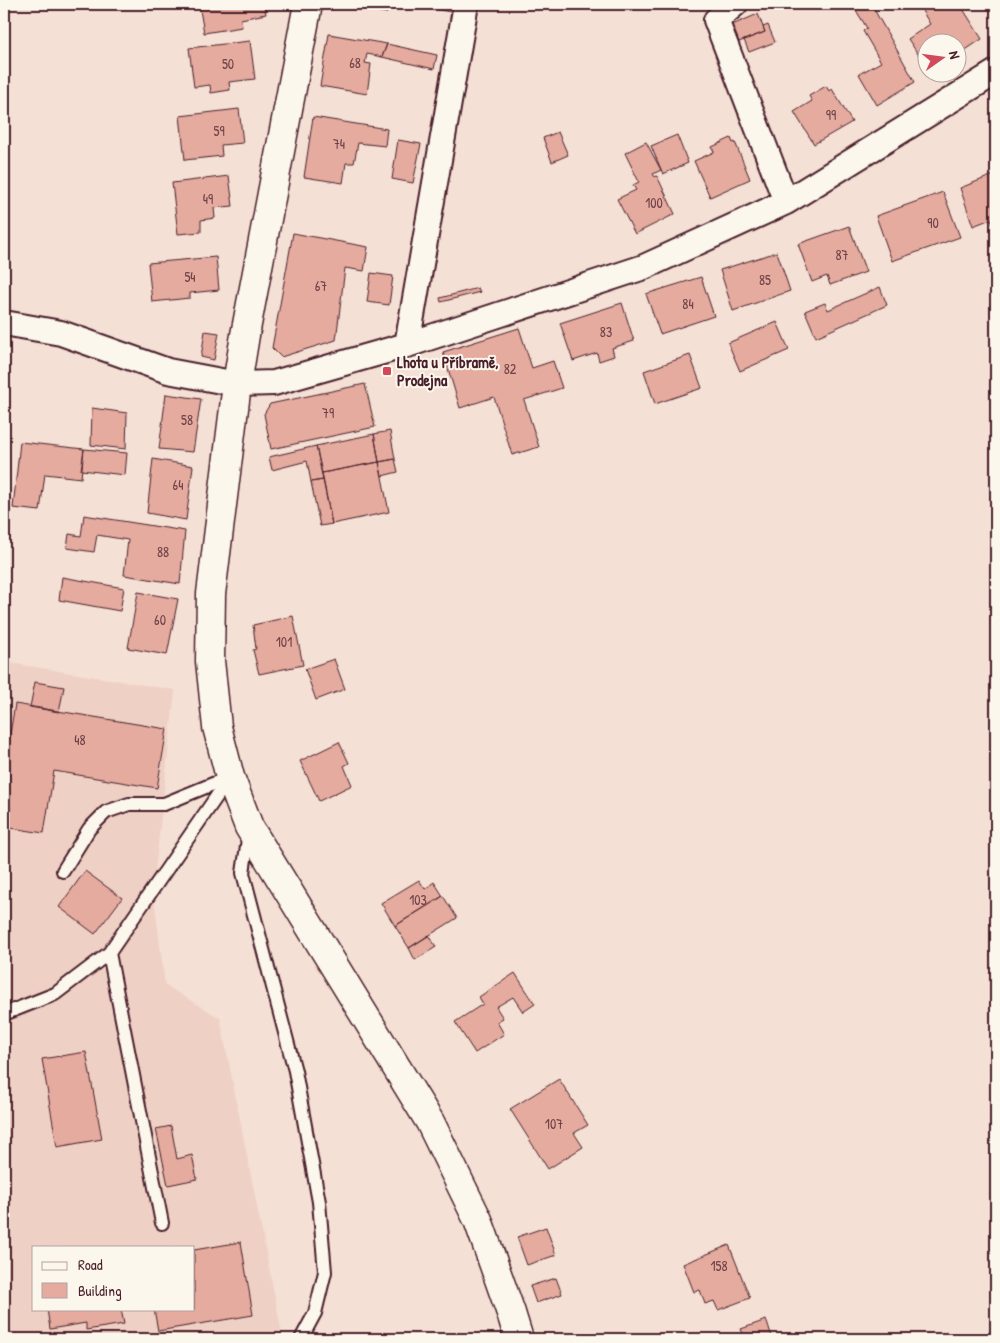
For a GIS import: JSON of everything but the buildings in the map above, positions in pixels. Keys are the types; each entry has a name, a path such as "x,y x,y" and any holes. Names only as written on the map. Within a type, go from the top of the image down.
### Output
{"street":[{"path":"308,4 237,384 211,594 210,661 217,727 230,777 249,827 430,1122 478,1220 519,1339"},
{"path":"407,345 466,4"},
{"path":"735,4 716,20 786,202"},
{"path":"5,323 61,333 168,371 237,384 274,383 407,345 644,267 786,202 996,72"}],"lane":[{"path":"63,871 89,829 106,812 129,804 164,804 230,777"},
{"path":"4,1014 55,994 109,953 230,777"},
{"path":"249,827 244,873 295,1071 319,1202 325,1272 315,1313 301,1339"},
{"path":"109,953 162,1222"}],"shaded area":[{"path":"4,662 175,690 153,890 165,985 220,1018 283,1339 4,1339"}],"place":[{"name":"Lhota u Příbramě, Prodejna","path":"387,371"}]}
